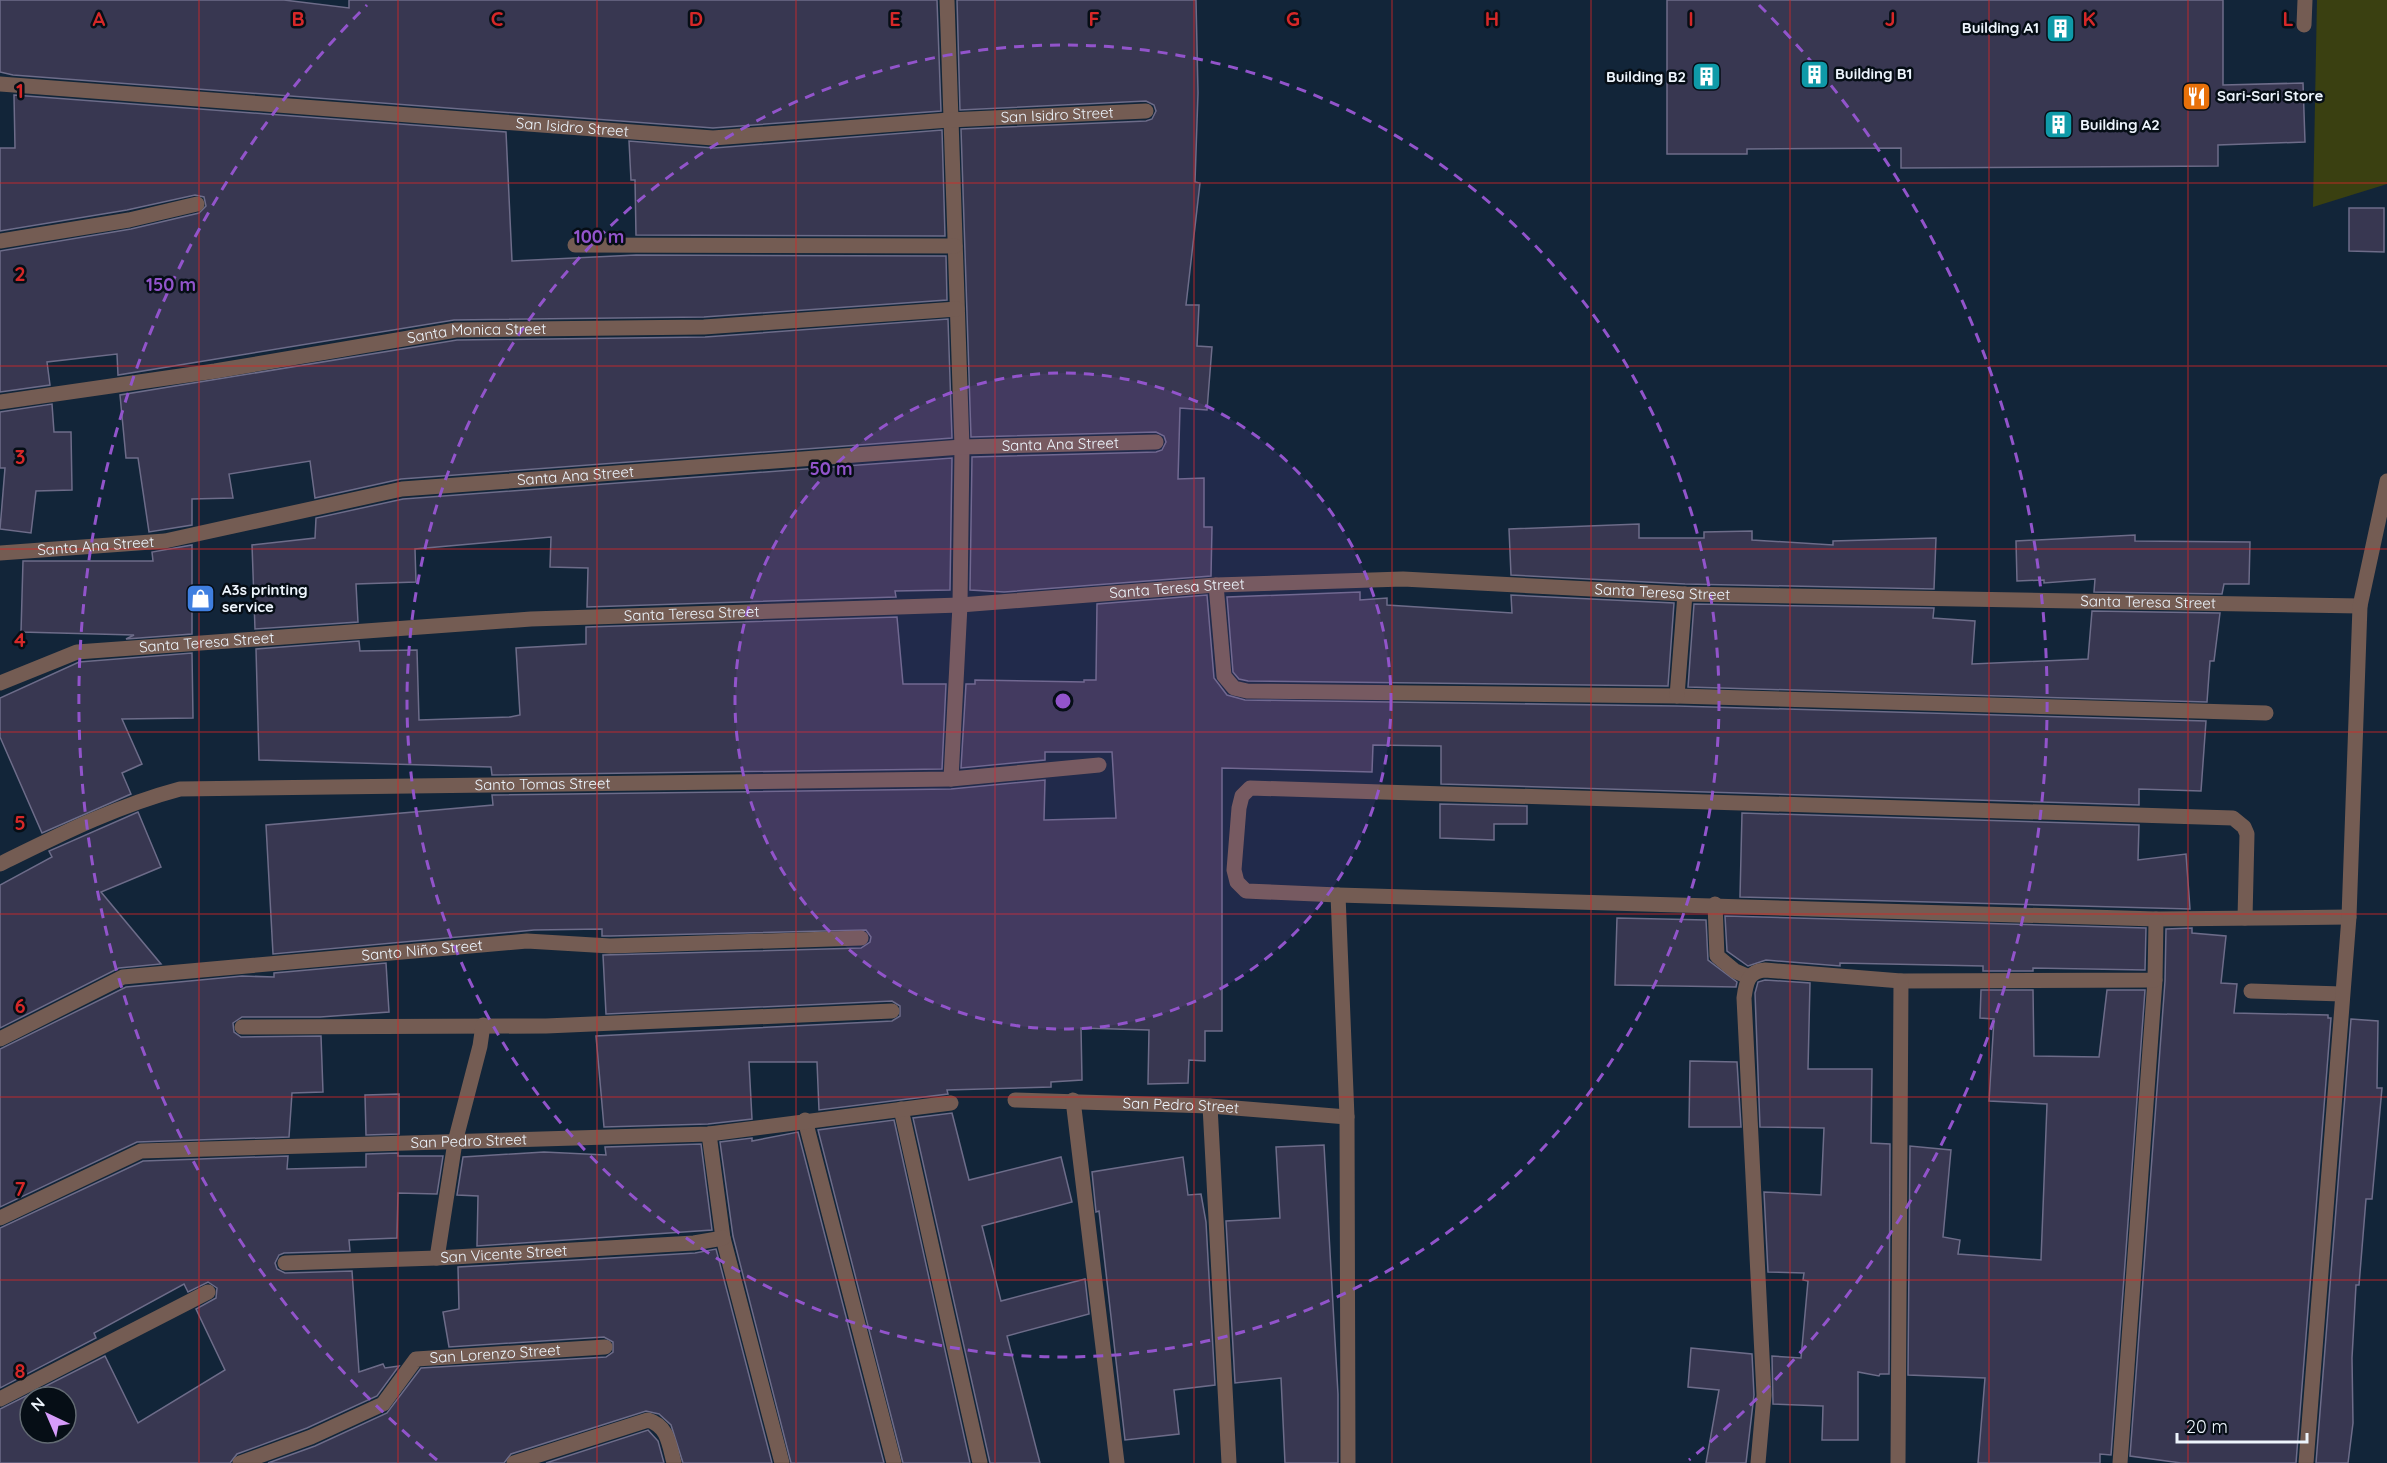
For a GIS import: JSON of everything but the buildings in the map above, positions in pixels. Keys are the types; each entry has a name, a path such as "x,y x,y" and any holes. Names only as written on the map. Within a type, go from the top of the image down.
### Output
{"street":[{"path":"947,0 949,120 962,447 960,605 951,779"},
{"path":"2304,25 2306,0"},
{"name":"San Isidro Street","path":"0,84 713,138 949,120 1146,111"},
{"path":"0,241 129,220 197,204"},
{"path":"575,245 954,246"},
{"name":"Santa Monica Street","path":"0,402 215,371 456,330 704,327 957,309"},
{"name":"Santa Ana Street","path":"0,553 165,541 402,489 962,447 1156,442"},
{"path":"2306,1463 2349,917 2360,606 2387,481"},
{"name":"Santa Teresa Street","path":"0,683 77,652 531,619 960,605 1216,585 1403,579 1685,594 2360,606"},
{"path":"1216,585 1224,676 1234,688 1247,691 1677,696 2266,713"},
{"path":"1677,696 1685,594"},
{"name":"Santo Tomas Street","path":"0,864 105,813 180,789 951,779 1099,765"},
{"path":"2246,918 2247,834 2244,826 2233,818 1250,788 1242,796 1239,808 1234,870 1237,882 1246,891 1338,895 1715,904 1902,913 2156,919 2349,917"},
{"path":"1338,895 1347,1117 1348,1463"},
{"path":"1715,904 1717,956 1735,971 1749,977"},
{"path":"2120,1463 2156,980 2156,919"},
{"name":"Santo Niño Street","path":"0,1040 123,976 527,941 610,946 861,938"},
{"path":"1758,1463 1764,1395 1744,998 1749,977 1756,970 1765,970 1901,981 2156,980"},
{"path":"1898,1463 1901,981"},
{"path":"2251,992 2342,994"},
{"path":"242,1027 483,1024 546,1026 892,1011"},
{"path":"438,1258 455,1142 480,1046 483,1024"},
{"name":"San Pedro Street","path":"1015,1100 1210,1106 1347,1117"},
{"path":"1073,1100 1117,1463"},
{"name":"San Pedro Street","path":"0,1218 141,1151 709,1134 951,1103"},
{"path":"1210,1106 1229,1463"},
{"path":"901,1109 980,1463"},
{"path":"805,1120 894,1463"},
{"path":"709,1134 723,1238 782,1463"},
{"name":"San Vicente Street","path":"285,1263 438,1258 694,1243 723,1238"},
{"path":"0,1400 208,1292"},
{"name":"San Lorenzo Street","path":"240,1463 311,1437 383,1404 416,1359 605,1347"},
{"path":"514,1463 648,1420 658,1423 665,1431 674,1463"}],"green space":[{"path":"2317,0 2387,0 2387,184 2313,207"}],"place":[{"name":"Building A1","path":"2060,28"},
{"name":"Building B1","path":"1814,74"},
{"name":"Building B2","path":"1707,77"},
{"name":"Sari-Sari Store","path":"2196,96"},
{"name":"Building A2","path":"2059,125"},
{"name":"A3s printing service","path":"201,599"}]}
